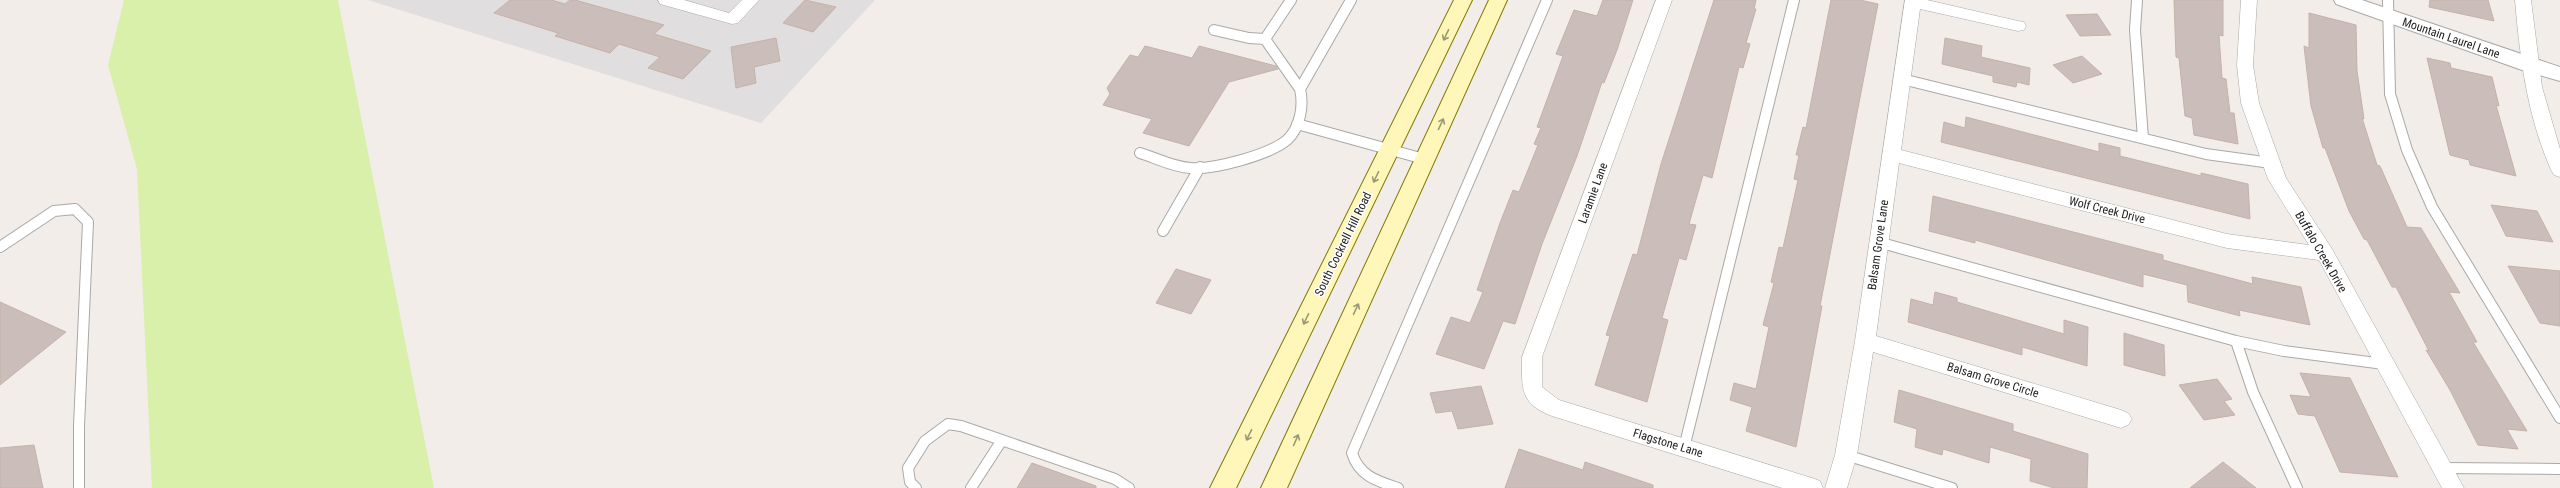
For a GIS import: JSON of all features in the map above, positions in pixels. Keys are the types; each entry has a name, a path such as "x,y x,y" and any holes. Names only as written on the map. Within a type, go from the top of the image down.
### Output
{"main road":[{"name":"South Cockrell Hill Road","path":"1223,488 1463,0"},
{"path":"1274,488 1497,0"}],"street":[{"path":"666,0 732,19 751,0"},
{"name":"Laramie Lane","path":"1532,388 1532,356 1664,0"},
{"name":"Buffalo Creek Drive","path":"2249,0 2245,65 2250,103 2277,179 2325,254 2440,468 2453,488"},
{"name":"Mountain Laurel Lane","path":"2344,0 2389,8 2528,65 2560,74"},
{"path":"2523,0 2528,65 2546,141 2560,170"},
{"path":"1913,1 2018,26"},
{"name":"Balsam Grove Lane","path":"1836,488 1846,455 1865,342 1913,1"},
{"name":"Wolf Creek Drive","path":"1891,154 2226,241 2325,254"},
{"name":"Balsam Grove Circle","path":"1865,342 2121,419"},
{"name":"Flagstone Lane","path":"1532,388 1532,391 1552,407 1812,488"}],"lane":[{"path":"1265,39 1291,0"},
{"path":"1300,89 1351,0"},
{"path":"1398,488 1368,478 1359,471 1352,453 1547,0"},
{"path":"1684,448 1794,0"},
{"path":"2137,0 2135,30 2143,138"},
{"path":"2389,8 2390,94 2407,150 2432,207 2547,400 2560,418"},
{"path":"1214,30 1249,38 1265,39"},
{"path":"1140,153 1190,168 1217,166 1273,148 1286,140 1297,124 1303,96 1300,89 1268,47 1265,39"},
{"path":"1902,79 2206,154 2271,163"},
{"path":"1297,124 1424,159"},
{"path":"1162,232 1200,167"},
{"path":"0,247 54,211 74,209 88,222 79,426 79,488"},
{"path":"1878,242 2236,341 2284,351 2384,364"},
{"path":"2236,341 2253,392 2297,488"},
{"path":"916,488 910,482 908,468 925,441 937,430 948,424 1002,440 1115,479 1129,488"},
{"path":"971,488 1002,440"},
{"path":"1846,455 1952,488"},
{"path":"2440,468 2560,469"}],"shaded area":[{"path":"368,0 875,0 761,123"}],"green space":[{"path":"124,0 338,0 434,488 152,488 137,169 108,65"}],"building":[{"path":"510,0 551,0 565,4 570,0 575,0 664,25 654,34 711,51 683,79 648,68 660,57 619,44 610,53 555,36 558,33 494,13"},
{"path":"805,0 836,7 813,32 783,23"},
{"path":"1603,0 1633,0 1617,50 1604,83 1602,82 1577,156 1542,244 1515,324 1503,321 1484,369 1436,354 1451,317 1470,323 1483,292 1477,290 1500,223 1513,190 1519,192 1538,145 1534,144 1541,128 1537,127 1563,56 1556,54 1574,10 1597,16"},
{"path":"1714,0 1756,0 1754,9 1756,9 1746,43 1750,44 1743,68 1739,67 1712,178 1703,175 1689,224 1696,225 1686,260 1679,258 1662,318 1668,320 1647,402 1595,385 1610,336 1606,335 1633,254 1637,255 1661,164"},
{"path":"1831,0 1860,0 1878,4 1820,306 1822,306 1796,447 1746,431 1752,407 1730,400 1734,383 1756,389 1769,327 1763,325 1774,283 1771,282 1779,247 1783,248 1798,180 1794,179 1799,155 1796,155 1803,127 1806,128"},
{"path":"2174,0 2223,0 2223,36 2219,35 2222,78 2226,79 2230,113 2234,113 2238,144 2194,135 2192,118 2185,116 2179,58 2176,57"},
{"path":"2430,0 2488,0 2494,21 2429,7"},
{"path":"2309,13 2356,25 2357,71 2364,119 2362,118 2377,165 2380,166 2407,227 2421,228 2460,293 2449,292 2477,342 2473,342 2527,431 2507,429 2518,449 2478,445 2450,390 2426,350 2429,351 2396,287 2392,287 2367,240 2364,239 2349,211 2325,148 2323,148 2311,106 2304,46 2309,48"},
{"path":"2097,14 2111,35 2080,36 2066,15"},
{"path":"776,38 780,61 754,67 756,83 736,88 731,47"},
{"path":"1945,38 1982,46 1981,57 2030,68 2029,85 2017,82 2016,87 1993,82 1993,76 1942,64"},
{"path":"1145,46 1192,58 1199,46 1276,66 1278,69 1229,82 1189,146 1143,133 1152,119 1103,105 1110,94 1107,88 1130,55 1138,57"},
{"path":"2082,56 2102,74 2073,83 2053,65"},
{"path":"2427,58 2450,63 2451,68 2492,77 2499,106 2496,105 2516,176 2470,165 2469,160 2450,155"},
{"path":"1966,117 2099,152 2099,143 2120,148 2120,156 2201,176 2201,173 2248,184 2250,219 1941,142 1944,122 1965,128"},
{"path":"1933,196 2163,255 2163,260 2253,284 2252,277 2301,287 2310,325 2239,310 2240,316 2188,302 2187,285 2143,274 2143,287 1975,240 1975,243 1929,231"},
{"path":"2491,205 2537,211 2553,242 2506,236"},
{"path":"2508,266 2560,271 2560,326 2540,323"},
{"path":"1176,269 1211,280 1191,314 1156,303"},
{"path":"1935,292 1957,298 1957,302 2064,334 2064,320 2088,327 2087,366 2022,347 2022,355 1908,322 1911,299 1933,305"},
{"path":"0,302 66,332 0,385"},
{"path":"2124,333 2164,345 2165,376 2124,365"},
{"path":"2300,373 2350,378 2398,477 2340,472 2315,416 2298,414 2290,395 2311,397"},
{"path":"2217,379 2232,399 2224,401 2235,415 2204,420 2179,385"},
{"path":"1481,386 1493,424 1458,429 1452,411 1436,413 1430,393"},
{"path":"1899,390 2013,424 2013,431 2088,454 2087,488 2054,488 2030,481 2031,459 1990,447 1989,463 1943,449 1942,455 1915,447 1917,429 1894,422"},
{"path":"34,445 43,488 0,488 0,448"},
{"path":"1519,449 1583,470 1585,462 1653,485 1653,488 1505,488"},
{"path":"2223,462 2256,488 2190,488"},
{"path":"1032,463 1096,486 1096,488 1017,488"}]}
